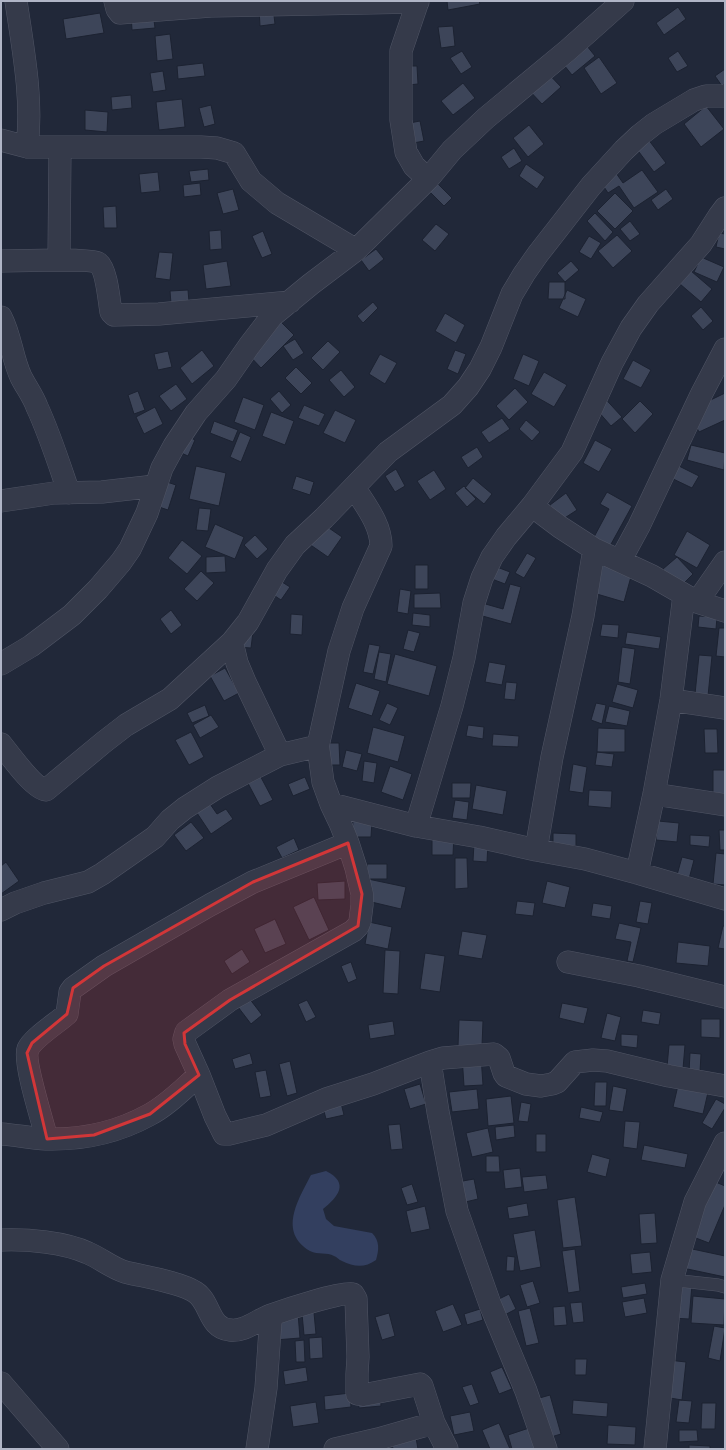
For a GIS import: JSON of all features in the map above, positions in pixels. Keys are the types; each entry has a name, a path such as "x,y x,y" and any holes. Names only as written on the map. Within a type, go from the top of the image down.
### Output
{"street":[{"path":"16,1 27,79 29,126 27,147"},
{"path":"115,1 116,9 120,13 212,6 418,2 401,51 401,120 406,152 414,166 428,179"},
{"path":"1,664 31,646 72,615 121,562 130,549 147,513 162,468 174,446 196,414 226,379 272,316 356,250 428,179 452,150 486,118 568,50 623,1"},
{"path":"1,744 32,781 40,788 46,790 104,742 126,726 170,699 232,642 248,622 277,570 295,545 388,452 452,405 468,387 480,369 491,347 512,294 524,274 591,186 624,150 654,124 694,100 706,96 725,96"},
{"path":"1,140 27,147 201,147 217,148 234,153 251,181 278,204 356,250"},
{"path":"59,260 60,148"},
{"path":"416,826 452,706 464,658 474,603 482,578 492,557 572,452 612,363 631,328 648,304 701,244 725,208"},
{"path":"1,261 59,260 91,261 98,263 103,271 111,312 114,315 159,314 290,302"},
{"path":"1,317 5,325 21,378 37,407 69,493"},
{"path":"620,561 639,526 702,393 724,354"},
{"path":"1,501 32,496 102,492 155,486"},
{"path":"354,487 376,525 381,536 381,546 353,608 339,652 318,746 323,782 348,843 356,868 362,894 362,912 358,926 353,931 230,1000 186,1032 184,1039 185,1044 224,1134 266,1125 326,1099 373,1084 443,1058 494,1054 498,1058 504,1073 508,1078 526,1084 541,1086 557,1082 575,1062 593,1060 607,1061 669,1076 725,1086"},
{"path":"532,506 560,527 594,549 652,576 690,598 725,611"},
{"path":"536,850 552,757 583,616 594,549"},
{"path":"637,873 654,794 690,598 725,562"},
{"path":"232,642 237,663 245,682 280,755"},
{"path":"671,700 725,708"},
{"path":"1,910 44,892 88,882 155,837 170,820 185,808 218,787 280,755 318,746"},
{"path":"654,794 725,805"},
{"path":"331,804 416,826 479,836 536,850 585,859 725,899"},
{"path":"47,1139 29,1072 28,1050 32,1043 67,1014 70,992 73,988 104,966 253,882 348,843"},
{"path":"568,962 639,976 725,997"},
{"path":"430,1062 456,1211 490,1304 526,1391 546,1449"},
{"path":"3,1131 47,1139 94,1135 131,1123 150,1114 171,1100 199,1075"},
{"path":"655,1449 672,1280 695,1202 725,1143"},
{"path":"1,1240 52,1242 86,1252 123,1271 188,1288 201,1296 215,1323 226,1330 240,1331 271,1315 322,1299 350,1293 355,1295 358,1357 357,1394 363,1396 420,1384 422,1386 434,1424 447,1449"},
{"path":"257,1449 266,1388 271,1315"},
{"path":"1,1382 58,1449"},
{"path":"335,1449 434,1424"}],"lane":[{"path":"672,1280 725,1287"}],"highlighted area":[{"path":"348,843 362,894 358,926 230,1000 184,1033 185,1044 199,1075 150,1114 94,1135 47,1139 27,1053 32,1043 67,1014 73,988 104,966 253,882"}],"water":[{"path":"326,1171 338,1180 340,1185 337,1195 323,1209 326,1219 334,1226 372,1233 378,1242 378,1249 376,1260 372,1263 359,1266 346,1263 331,1255 310,1251 300,1243 295,1235 293,1225 294,1215 301,1195 311,1175"}],"building":[{"path":"447,1 479,1 480,4 448,10"},
{"path":"273,7 275,24 260,26 259,9"},
{"path":"678,7 686,19 664,35 656,23"},
{"path":"153,12 155,28 132,30 131,14"},
{"path":"100,13 104,33 66,39 63,19"},
{"path":"453,26 455,46 441,48 438,27"},
{"path":"170,34 173,59 157,61 155,36"},
{"path":"583,41 595,56 572,75 560,60"},
{"path":"462,51 472,67 461,74 450,58"},
{"path":"678,51 688,66 677,72 668,58"},
{"path":"599,57 617,83 601,94 584,68"},
{"path":"203,63 205,76 178,79 177,66"},
{"path":"406,66 417,66 418,84 408,85"},
{"path":"544,69 561,87 542,104 525,86"},
{"path":"725,69 725,83 722,86 715,76"},
{"path":"163,71 166,90 153,92 150,73"},
{"path":"463,83 475,98 453,115 441,101"},
{"path":"131,95 132,108 112,110 111,97"},
{"path":"182,99 185,127 159,130 156,102"},
{"path":"211,105 215,124 204,127 199,108"},
{"path":"706,106 724,129 701,147 684,124"},
{"path":"85,110 108,112 107,132 85,130"},
{"path":"420,121 424,141 408,144 404,124"},
{"path":"529,125 544,144 528,157 513,138"},
{"path":"642,131 666,163 654,172 630,140"},
{"path":"514,148 522,161 509,169 501,157"},
{"path":"609,163 623,183 642,170 658,192 634,208 619,186 608,193 595,173"},
{"path":"526,164 545,177 537,189 519,176"},
{"path":"208,169 209,180 191,182 189,171"},
{"path":"158,172 160,191 141,193 139,174"},
{"path":"200,183 201,195 184,197 183,185"},
{"path":"438,184 452,198 444,206 430,192"},
{"path":"233,189 239,210 223,214 217,193"},
{"path":"666,189 673,199 658,210 651,200"},
{"path":"615,193 633,211 615,229 597,211"},
{"path":"116,206 117,228 104,228 103,207"},
{"path":"595,213 613,232 605,241 587,221"},
{"path":"630,221 640,234 630,241 620,229"},
{"path":"436,224 449,234 435,251 422,240"},
{"path":"221,230 222,249 210,250 209,231"},
{"path":"263,231 272,254 262,258 252,236"},
{"path":"719,233 725,234 725,249 716,247"},
{"path":"617,235 632,251 613,268 598,251"},
{"path":"589,236 601,243 591,259 579,252"},
{"path":"376,249 384,259 369,271 361,260"},
{"path":"159,252 173,253 170,280 155,278"},
{"path":"701,257 724,267 717,282 694,272"},
{"path":"227,261 231,286 206,289 203,265"},
{"path":"571,261 579,270 565,282 557,273"},
{"path":"691,271 712,289 701,302 680,284"},
{"path":"549,282 565,282 565,299 548,299"},
{"path":"188,290 189,302 171,304 170,291"},
{"path":"567,290 586,299 578,317 559,308"},
{"path":"373,302 378,308 363,323 357,316"},
{"path":"701,307 713,321 703,330 691,316"},
{"path":"445,313 465,325 456,343 435,331"},
{"path":"279,320 294,335 261,368 247,353"},
{"path":"295,339 304,353 293,360 283,346"},
{"path":"328,341 340,352 323,370 311,358"},
{"path":"202,350 214,366 192,384 180,368"},
{"path":"455,350 466,354 458,374 447,369"},
{"path":"168,351 172,367 158,370 154,354"},
{"path":"380,354 397,363 385,384 369,374"},
{"path":"523,354 539,361 529,386 513,379"},
{"path":"633,360 651,370 641,388 623,379"},
{"path":"296,367 312,383 301,394 285,378"},
{"path":"341,370 355,387 344,397 329,380"},
{"path":"544,372 567,385 554,407 531,394"},
{"path":"176,384 187,399 171,411 159,396"},
{"path":"515,388 528,402 509,420 496,406"},
{"path":"138,391 145,410 134,414 128,395"},
{"path":"279,391 291,405 282,413 270,399"},
{"path":"600,393 622,417 611,426 589,401"},
{"path":"725,393 725,420 699,432 688,411"},
{"path":"243,397 264,405 255,430 234,422"},
{"path":"640,401 653,414 635,433 622,419"},
{"path":"304,405 325,414 319,426 298,418"},
{"path":"155,407 163,424 144,434 136,417"},
{"path":"335,410 356,420 345,443 323,433"},
{"path":"271,412 294,421 285,445 262,436"},
{"path":"502,418 510,429 489,443 481,432"},
{"path":"526,420 540,432 532,441 519,429"},
{"path":"214,421 238,430 233,442 210,433"},
{"path":"180,432 195,440 188,456 172,449"},
{"path":"240,432 251,437 241,462 230,457"},
{"path":"595,440 612,449 599,472 583,463"},
{"path":"691,445 725,453 724,470 687,460"},
{"path":"477,447 483,457 468,468 461,457"},
{"path":"675,464 699,476 692,488 669,477"},
{"path":"196,466 226,473 219,506 189,499"},
{"path":"396,469 405,486 395,492 385,476"},
{"path":"434,470 446,489 430,500 417,481"},
{"path":"296,476 314,482 310,495 292,489"},
{"path":"473,478 492,494 484,504 465,488"},
{"path":"164,481 176,485 168,510 156,506"},
{"path":"464,486 476,499 467,507 455,493"},
{"path":"607,492 632,506 610,546 594,537 609,509 600,504"},
{"path":"566,493 577,510 560,521 550,505"},
{"path":"199,508 211,509 208,531 196,530"},
{"path":"313,517 342,537 328,557 299,537"},
{"path":"215,524 244,537 235,559 205,547"},
{"path":"687,531 710,545 697,568 674,555"},
{"path":"255,535 268,549 257,559 244,545"},
{"path":"182,540 202,556 187,574 168,558"},
{"path":"527,553 536,558 524,578 515,573"},
{"path":"225,556 226,572 206,573 206,557"},
{"path":"677,557 693,574 680,587 663,569"},
{"path":"598,562 632,573 624,602 590,592"},
{"path":"489,564 510,572 505,584 484,576"},
{"path":"415,565 428,565 428,589 415,589"},
{"path":"201,571 214,583 197,601 184,589"},
{"path":"271,575 290,587 281,600 263,588"},
{"path":"510,584 521,587 511,624 479,615 482,603 503,609"},
{"path":"400,589 411,591 408,614 397,612"},
{"path":"440,593 441,608 414,608 414,594"},
{"path":"171,610 182,625 171,634 160,619"},
{"path":"413,613 430,615 430,627 412,625"},
{"path":"291,614 303,615 302,635 290,634"},
{"path":"699,616 717,617 716,629 698,627"},
{"path":"254,624 251,648 236,647"},
{"path":"602,624 619,625 618,638 600,636"},
{"path":"719,628 725,628 725,657 716,656"},
{"path":"408,630 420,633 414,652 403,649"},
{"path":"627,632 661,637 659,649 625,644"},
{"path":"369,644 380,646 373,674 363,672"},
{"path":"622,647 635,649 630,684 618,682"},
{"path":"379,652 391,654 386,682 374,679"},
{"path":"395,654 437,666 429,696 387,684"},
{"path":"699,655 712,656 708,696 695,694"},
{"path":"489,662 506,665 502,685 485,682"},
{"path":"225,668 239,693 224,701 210,676"},
{"path":"506,682 517,683 515,700 504,699"},
{"path":"356,683 380,691 372,716 348,708"},
{"path":"617,684 638,690 633,708 612,702"},
{"path":"387,703 398,708 390,725 379,720"},
{"path":"596,703 606,705 602,724 591,720"},
{"path":"205,705 209,716 192,723 187,713"},
{"path":"609,706 630,711 627,726 605,722"},
{"path":"211,715 219,727 200,738 193,725"},
{"path":"468,725 484,727 483,739 466,736"},
{"path":"373,727 405,736 398,762 367,753"},
{"path":"598,728 625,729 625,752 597,752"},
{"path":"704,729 717,729 718,753 705,753"},
{"path":"191,732 204,757 189,765 175,740"},
{"path":"493,734 519,736 518,747 492,746"},
{"path":"317,743 339,743 340,765 317,765"},
{"path":"346,750 362,754 357,771 342,767"},
{"path":"597,752 614,754 612,767 595,765"},
{"path":"364,761 377,763 374,783 362,781"},
{"path":"573,764 587,767 583,793 569,791"},
{"path":"255,766 273,800 260,806 242,772"},
{"path":"390,766 412,774 403,800 381,792"},
{"path":"713,770 725,770 725,795 713,795"},
{"path":"305,777 310,789 293,796 288,784"},
{"path":"452,783 471,783 470,798 452,798"},
{"path":"476,785 507,791 503,815 472,809"},
{"path":"589,790 612,791 611,808 588,806"},
{"path":"455,800 469,802 467,820 452,818"},
{"path":"208,801 217,814 226,809 233,819 211,834 195,810"},
{"path":"353,820 372,821 371,837 352,837"},
{"path":"658,821 679,823 677,842 656,840"},
{"path":"191,822 204,838 186,851 174,835"},
{"path":"719,830 725,830 725,850 720,850"},
{"path":"553,833 576,834 576,846 553,845"},
{"path":"432,834 454,834 453,855 432,855"},
{"path":"690,835 710,836 709,847 690,845"},
{"path":"294,838 299,850 282,858 276,847"},
{"path":"474,843 488,843 487,862 473,861"},
{"path":"716,853 725,854 725,885 713,884"},
{"path":"682,857 694,860 689,879 677,875"},
{"path":"455,858 467,858 468,888 455,889"},
{"path":"6,862 19,881 1,894 1,866"},
{"path":"367,864 387,864 387,879 367,879"},
{"path":"368,879 406,887 401,909 363,900"},
{"path":"345,881 345,899 318,900 317,883"},
{"path":"547,881 570,887 565,908 542,903"},
{"path":"314,897 329,930 309,940 293,907"},
{"path":"517,901 535,903 533,916 515,914"},
{"path":"640,901 652,903 648,924 636,922"},
{"path":"593,903 612,906 610,919 591,916"},
{"path":"275,919 286,944 265,953 254,929"},
{"path":"369,922 392,927 388,949 365,944"},
{"path":"619,923 641,928 633,962 627,961 631,942 615,939"},
{"path":"723,926 725,926 725,949 718,948"},
{"path":"462,931 487,935 482,959 458,955"},
{"path":"678,942 710,946 708,966 676,963"},
{"path":"242,949 250,962 232,974 224,961"},
{"path":"385,950 400,951 398,994 383,993"},
{"path":"425,953 445,956 440,992 420,989"},
{"path":"351,962 357,979 348,983 341,966"},
{"path":"246,994 262,1015 251,1024 235,1003"},
{"path":"307,1000 316,1017 306,1022 298,1004"},
{"path":"562,1003 588,1008 584,1024 559,1018"},
{"path":"643,1010 661,1013 659,1025 641,1022"},
{"path":"607,1013 621,1017 615,1041 601,1038"},
{"path":"701,1019 720,1019 720,1038 701,1037"},
{"path":"459,1020 483,1021 482,1046 458,1046"},
{"path":"393,1021 395,1035 370,1039 368,1025"},
{"path":"621,1034 638,1035 637,1048 621,1046"},
{"path":"669,1045 685,1045 683,1069 667,1067"},
{"path":"250,1053 253,1064 235,1069 232,1059"},
{"path":"690,1053 701,1054 700,1072 689,1072"},
{"path":"462,1056 481,1056 483,1085 464,1086"},
{"path":"290,1061 297,1093 287,1096 279,1064"},
{"path":"266,1070 271,1096 260,1098 255,1072"},
{"path":"679,1081 709,1088 703,1114 673,1107"},
{"path":"595,1082 607,1082 606,1106 594,1106"},
{"path":"420,1084 426,1104 410,1109 404,1089"},
{"path":"613,1086 627,1089 623,1112 609,1110"},
{"path":"477,1089 479,1109 452,1112 449,1092"},
{"path":"339,1095 344,1115 326,1119 321,1100"},
{"path":"511,1096 514,1123 488,1126 486,1099"},
{"path":"716,1099 725,1104 725,1108 712,1129 702,1123"},
{"path":"521,1102 531,1104 528,1122 518,1121"},
{"path":"581,1107 603,1112 600,1122 579,1118"},
{"path":"625,1121 640,1122 637,1149 623,1147"},
{"path":"400,1124 403,1149 391,1150 388,1125"},
{"path":"514,1125 515,1137 496,1140 495,1127"},
{"path":"488,1128 493,1152 472,1157 466,1133"},
{"path":"536,1134 546,1134 546,1152 536,1152"},
{"path":"644,1145 688,1154 685,1168 641,1160"},
{"path":"592,1154 610,1159 606,1177 587,1172"},
{"path":"486,1156 499,1156 500,1172 486,1172"},
{"path":"520,1168 522,1187 505,1189 503,1170"},
{"path":"546,1175 548,1189 524,1192 522,1177"},
{"path":"474,1179 478,1199 461,1203 457,1182"},
{"path":"711,1180 725,1186 725,1205 709,1243 688,1235"},
{"path":"412,1184 418,1202 407,1205 401,1188"},
{"path":"575,1197 582,1246 563,1248 557,1200"},
{"path":"527,1203 529,1216 509,1219 507,1207"},
{"path":"425,1206 430,1229 411,1233 406,1211"},
{"path":"655,1213 657,1243 641,1244 639,1214"},
{"path":"535,1230 541,1267 520,1271 513,1234"},
{"path":"683,1247 725,1256 725,1277 678,1267"},
{"path":"575,1249 580,1291 568,1293 562,1251"},
{"path":"650,1252 652,1272 632,1274 630,1254"},
{"path":"507,1256 515,1257 514,1271 506,1271"},
{"path":"533,1281 540,1303 527,1307 520,1285"},
{"path":"645,1283 647,1294 623,1298 621,1287"},
{"path":"675,1284 692,1285 689,1319 672,1318"},
{"path":"509,1294 516,1309 497,1319 489,1304"},
{"path":"693,1296 725,1299 724,1325 691,1323"},
{"path":"644,1298 647,1313 625,1317 622,1302"},
{"path":"313,1302 316,1334 304,1335 301,1303"},
{"path":"582,1302 584,1322 573,1323 570,1303"},
{"path":"453,1304 462,1325 443,1332 435,1311"},
{"path":"565,1306 567,1325 554,1326 553,1307"},
{"path":"530,1308 539,1343 526,1346 518,1311"},
{"path":"480,1309 483,1320 467,1325 464,1314"},
{"path":"298,1313 300,1338 275,1340 273,1316"},
{"path":"389,1313 395,1336 382,1340 375,1317"},
{"path":"714,1326 725,1328 720,1361 708,1358"},
{"path":"322,1337 323,1358 310,1359 309,1338"},
{"path":"304,1340 305,1362 296,1362 295,1341"},
{"path":"575,1359 587,1359 586,1375 575,1375"},
{"path":"668,1360 686,1362 682,1400 664,1397"},
{"path":"306,1367 308,1381 285,1385 283,1371"},
{"path":"502,1367 512,1389 499,1394 490,1372"},
{"path":"472,1384 479,1403 470,1406 462,1387"},
{"path":"380,1390 381,1406 359,1408 357,1393"},
{"path":"350,1393 351,1407 325,1410 324,1396"},
{"path":"550,1395 561,1434 541,1440 529,1401"},
{"path":"573,1400 608,1403 607,1417 572,1414"},
{"path":"679,1400 692,1401 689,1423 676,1422"},
{"path":"316,1402 319,1423 293,1427 290,1406"},
{"path":"702,1403 716,1403 715,1429 701,1429"},
{"path":"470,1412 474,1431 454,1435 450,1416"},
{"path":"499,1423 510,1449 490,1449 482,1430"},
{"path":"608,1425 636,1427 635,1445 607,1444"},
{"path":"529,1428 535,1449 512,1449 508,1435"},
{"path":"679,1430 697,1430 698,1441 679,1442"},
{"path":"415,1432 418,1449 393,1449 391,1436"},
{"path":"689,1445 710,1446 710,1449 689,1449"}]}
